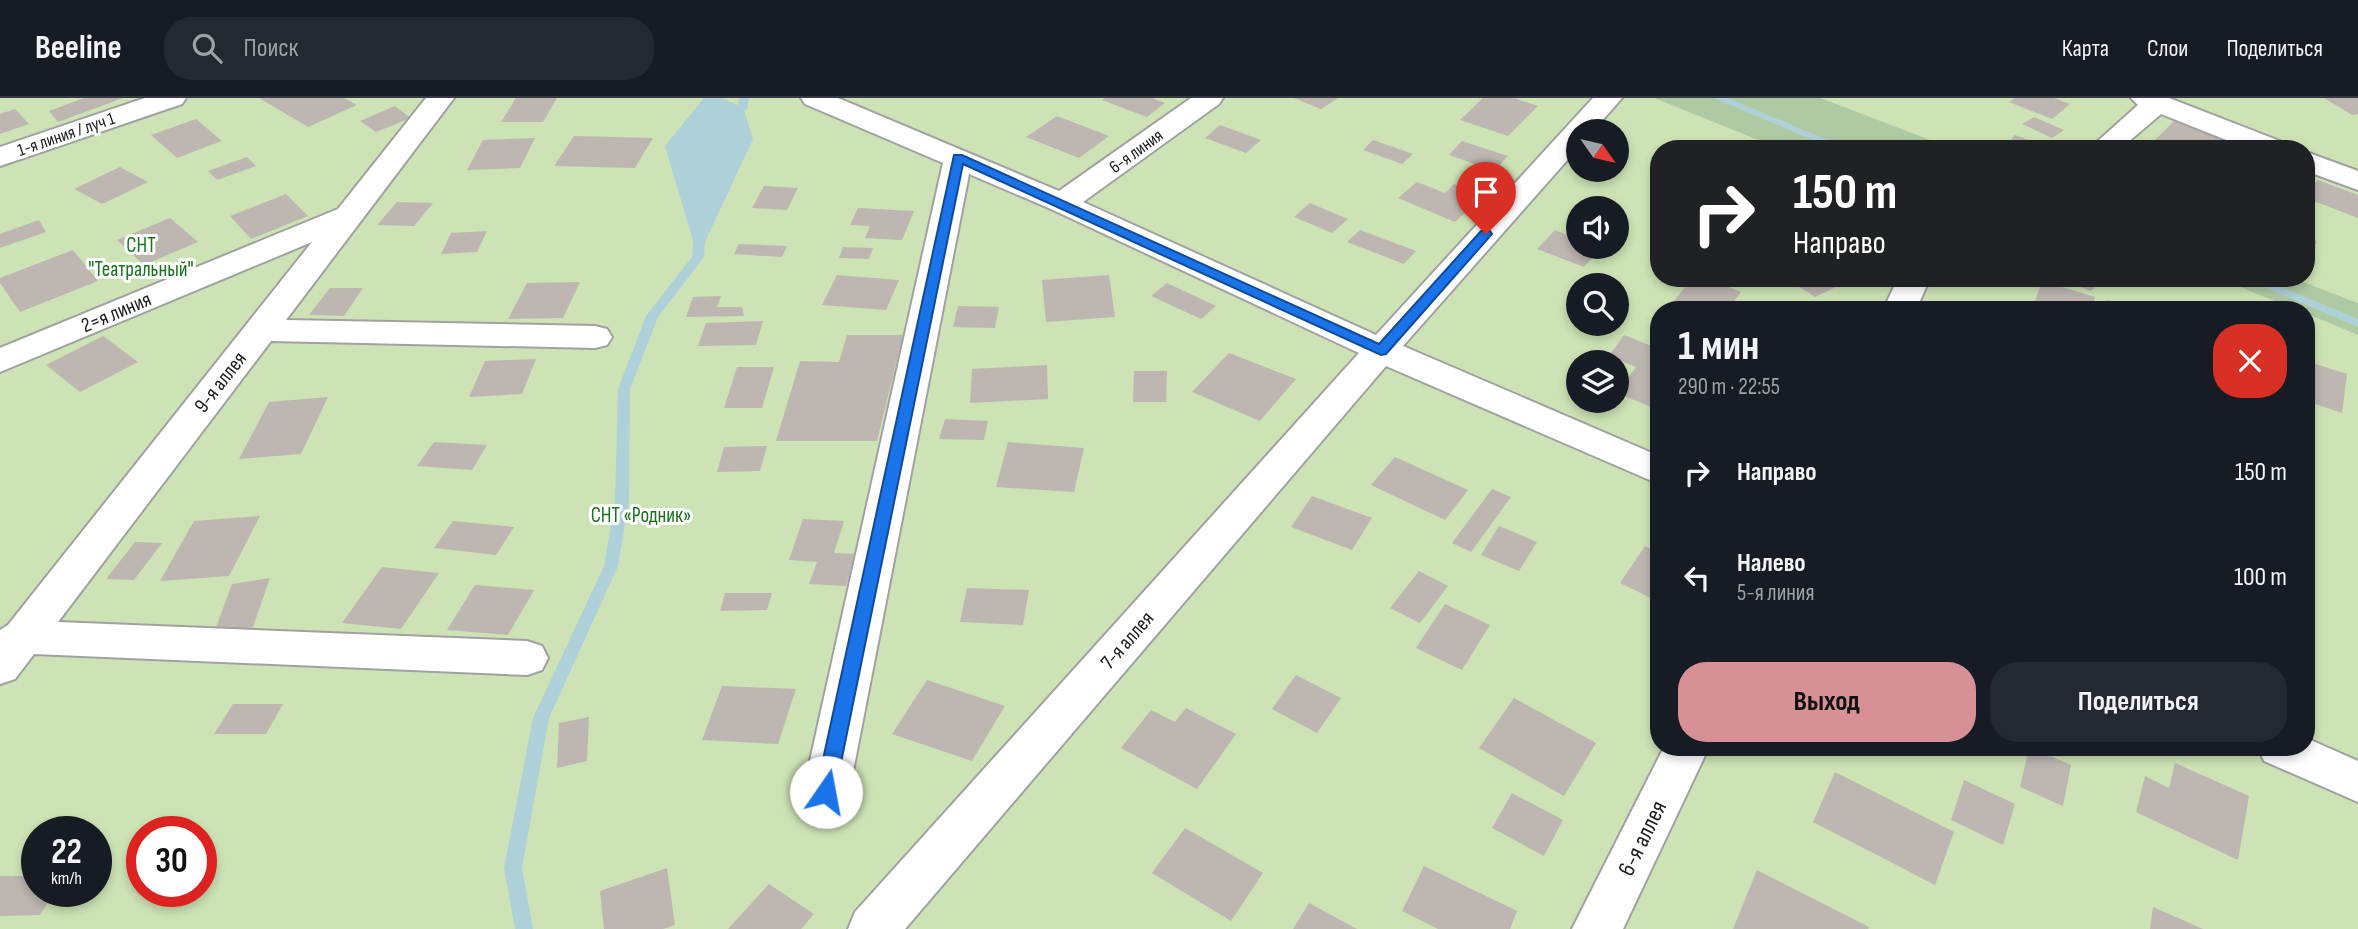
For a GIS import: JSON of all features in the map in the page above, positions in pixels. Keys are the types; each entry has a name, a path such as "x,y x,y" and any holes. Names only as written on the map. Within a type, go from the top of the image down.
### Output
{"street":[{"name":"1-я линия / луч 1","path":"0,157 172,98"},
{"name":"9-я аллея","path":"8,651 440,98"},
{"path":"815,98 1062,203 1381,350 1650,467"},
{"name":"6-я линия","path":"1062,203 1209,98"},
{"name":"7-я аллея","path":"873,929 1381,350 1608,98"},
{"path":"2112,140 2151,101 2252,140"},
{"path":"826,792 958,158"},
{"path":"2315,164 2358,181"},
{"name":"2=я линия","path":"0,361 349,215"},
{"path":"260,330 595,337"},
{"path":"8,651 527,658"},
{"name":"6-я аллея","path":"1597,929 1683,756"},
{"path":"2300,756 2358,782"}],"green space":[{"name":"СНТ «Родник»","path":"0,98 1654,98 1758,140 1650,140 1650,287 2240,287 2274,301 1650,301 1650,756 2315,756 2315,317 2358,335 2358,929 0,929"},
{"path":"1654,98 1821,98 1931,140 1758,140"},
{"path":"1821,98 2358,98 2358,303 2315,286 2315,140 1931,140"},
{"path":"2315,286 2358,303 2358,335 2315,317 2315,301 2274,301 2240,287"}],"water":[{"path":"704,98 721,98 743,107 753,139 698,257 665,146"}],"building":[{"path":"84,98 123,98 58,122 49,111"},
{"path":"259,98 344,98 357,105 308,127"},
{"path":"516,98 557,98 543,122 501,122"},
{"path":"1152,98 1165,103 1147,117 1102,100"},
{"path":"1294,98 1338,98 1321,109"},
{"path":"1483,98 1514,98 1538,106 1508,136 1460,120"},
{"path":"2015,98 2054,98 2070,104 2052,119 2009,102"},
{"path":"2324,98 2358,98 2358,114 2352,115"},
{"path":"395,106 411,118 376,132 360,121"},
{"path":"15,109 29,124 0,134 0,114"},
{"path":"1057,116 1109,136 1079,158 1026,137"},
{"path":"2034,117 2064,130 2052,138 2022,124"},
{"path":"196,119 222,141 177,158 151,135"},
{"path":"2175,120 2222,137 2219,140 2155,140"},
{"path":"1220,125 1261,140 1246,153 1205,138"},
{"path":"2015,135 2029,140 2011,140"},
{"path":"574,136 653,138 635,168 554,166"},
{"path":"535,138 520,168 467,170 483,140"},
{"path":"1373,140 1413,154 1402,164 1363,150"},
{"path":"1462,141 1508,156 1494,171 1449,155"},
{"path":"247,157 256,166 217,180 208,171"},
{"path":"120,167 148,182 102,204 74,189"},
{"path":"2318,180 2358,195 2358,218 2315,201 2315,183"},
{"path":"1417,182 1445,193 1454,184 1484,196 1455,222 1398,198"},
{"path":"764,186 798,188 787,210 752,208"},
{"path":"286,194 308,216 251,239 230,216"},
{"path":"397,202 433,203 414,226 377,225"},
{"path":"1310,203 1348,219 1332,233 1294,217"},
{"path":"858,208 914,211 902,240 865,238 870,226 850,225"},
{"path":"170,218 198,242 144,265 117,240"},
{"path":"39,220 46,232 0,248 0,234"},
{"path":"1360,230 1416,251 1404,264 1347,242"},
{"path":"1555,230 1566,234 1566,259 1591,259 1584,267 1537,249"},
{"path":"487,231 477,252 441,254 451,233"},
{"path":"739,244 787,246 782,257 734,254"},
{"path":"843,247 873,248 869,259 839,258"},
{"path":"73,250 98,281 20,312 0,283 0,278"},
{"path":"837,275 899,280 886,310 822,305"},
{"path":"1109,275 1115,317 1046,322 1042,280"},
{"path":"580,282 563,318 508,319 527,283"},
{"path":"1167,283 1216,306 1201,319 1151,296"},
{"path":"1685,287 1728,287 1741,292 1734,301 1674,301"},
{"path":"1799,287 1836,287 1815,297"},
{"path":"2040,287 2062,287 2095,297 2094,301 2035,301"},
{"path":"2080,287 2095,287 2091,291"},
{"path":"330,288 363,288 344,316 309,315"},
{"path":"721,296 717,307 742,307 744,316 686,317 693,297"},
{"path":"958,306 999,307 995,328 953,327"},
{"path":"763,321 756,345 698,346 706,323"},
{"path":"847,335 903,335 877,441 776,441 800,361 839,362"},
{"path":"103,336 138,362 80,392 46,365"},
{"path":"1623,336 1650,345 1650,407 1629,398 1629,377 1636,367 1629,364 1629,350 1613,350"},
{"path":"1229,353 1296,379 1260,421 1192,392"},
{"path":"536,359 522,394 469,397 485,361"},
{"path":"2315,364 2347,374 2342,413 2315,404"},
{"path":"1047,365 1048,399 970,403 972,369"},
{"path":"737,367 774,367 762,408 724,408"},
{"path":"1134,371 1167,371 1166,402 1133,402"},
{"path":"328,397 301,454 239,459 269,402"},
{"path":"945,419 988,421 984,440 939,439"},
{"path":"434,442 487,445 472,470 417,466"},
{"path":"1008,442 1084,448 1074,492 996,487"},
{"path":"767,446 760,471 717,472 724,447"},
{"path":"1395,457 1468,490 1445,520 1371,485"},
{"path":"1492,489 1511,497 1471,552 1452,543"},
{"path":"1312,496 1372,518 1352,550 1291,527"},
{"path":"260,516 229,576 160,581 194,521"},
{"path":"803,519 844,521 834,553 856,554 846,586 809,584 817,562 789,560"},
{"path":"453,521 514,527 496,555 434,548"},
{"path":"1499,526 1537,542 1519,571 1481,555"},
{"path":"135,542 162,543 134,580 106,579"},
{"path":"1645,546 1650,548 1650,598 1620,583"},
{"path":"382,567 439,573 401,629 342,623"},
{"path":"1419,571 1448,586 1420,623 1390,608"},
{"path":"270,578 253,627 214,633 232,584"},
{"path":"475,585 534,590 508,635 447,630"},
{"path":"967,588 1029,590 1023,625 960,622"},
{"path":"725,593 772,593 767,610 720,611"},
{"path":"1445,604 1490,625 1462,670 1416,648"},
{"path":"1296,675 1341,698 1317,733 1272,709"},
{"path":"927,680 1005,706 972,761 892,734"},
{"path":"722,686 796,689 778,744 702,740"},
{"path":"1514,698 1596,743 1564,796 1479,748"},
{"path":"233,704 283,704 266,734 214,734"},
{"path":"1186,708 1236,734 1197,789 1121,748 1151,710 1175,722"},
{"path":"589,717 587,761 557,768 559,723"},
{"path":"2027,756 2050,756 2071,765 2063,806 2020,787"},
{"path":"2175,763 2249,796 2238,860 2136,812 2145,776 2169,788"},
{"path":"1835,772 1954,832 1935,885 1813,822"},
{"path":"1964,780 2015,804 2003,845 1951,820"},
{"path":"1512,793 1563,820 1544,856 1492,828"},
{"path":"1185,828 1263,873 1231,921 1152,873"},
{"path":"1424,866 1517,911 1510,929 1438,929 1402,911"},
{"path":"667,868 675,925 663,929 604,929 600,891"},
{"path":"1757,870 1869,927 1868,929 1733,929"},
{"path":"0,876 21,876 21,907 45,907 40,915 0,916"},
{"path":"769,884 814,914 801,929 728,929"},
{"path":"1309,903 1357,929 1293,929"},
{"path":"2153,907 2203,929 2150,929"}],"waterway":[{"path":"726,117 743,107 744,98"},
{"path":"1719,98 1822,140"},
{"path":"524,929 513,868 541,718 611,566 622,501 624,389 652,316 698,257 699,240"},
{"path":"2271,287 2305,301"},
{"path":"2315,305 2358,323"}],"route":[{"path":"826,792 958,158 1381,350 1486,234"}],"park label":[{"name":"СНТ \"Театральный\"","path":"141,257"}]}
